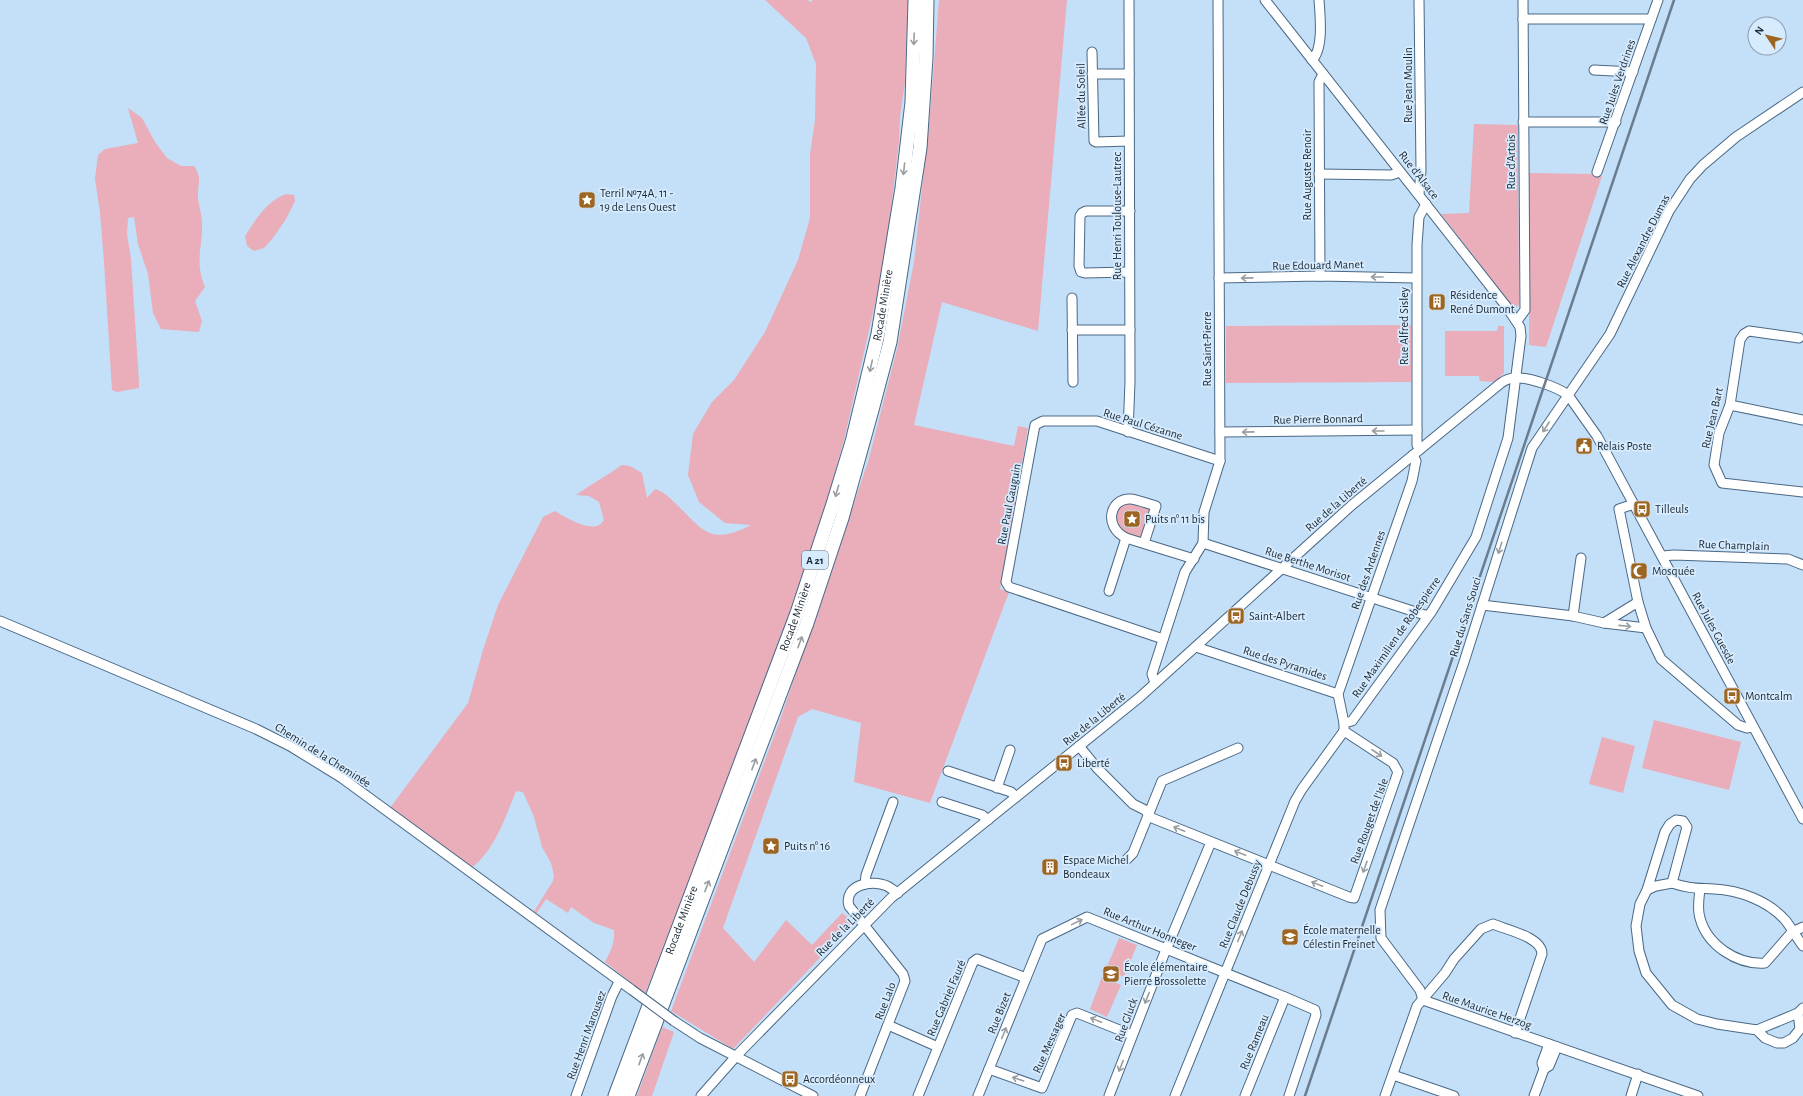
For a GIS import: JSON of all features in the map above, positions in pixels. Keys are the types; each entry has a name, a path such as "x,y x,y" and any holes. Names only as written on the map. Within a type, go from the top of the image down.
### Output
{"highway":[{"name":"Rocade Minière","path":"615,1096 797,613 834,504 852,442 878,334 901,194 912,102 915,0"},
{"name":"Rocade Minière","path":"628,1096 807,623 842,518 872,410 890,342 920,148 926,58 927,0"}],"street":[{"name":"Rue Henri Toulouse-Lautrec","path":"1128,432 1130,382 1129,0"},
{"name":"Rue Saint-Pierre","path":"1155,683 1152,674 1185,572 1203,543 1204,512 1220,461 1218,0"},
{"name":"Rue d'Alsace","path":"1265,0 1419,194 1517,321 1520,326 1521,336 1517,378"},
{"path":"1312,60 1315,57 1320,40 1320,0"},
{"name":"Rue Jean Moulin","path":"1419,0 1419,194"},
{"name":"Rue d'Artois","path":"1517,321 1525,310 1523,0"},
{"name":"Rue Jules Verdrines","path":"1597,172 1658,0"},
{"path":"1523,19 1651,19"},
{"name":"Allée du Soleil","path":"1092,52 1093,138 1096,142 1129,141"},
{"path":"1594,70 1633,72"},
{"path":"1092,74 1129,74"},
{"name":"Rue Auguste Renoir","path":"1320,276 1319,82 1323,74"},
{"name":"Rue Alexandre Dumas","path":"1568,395 1610,334 1669,211 1690,180 1703,165 1736,137 1803,92"},
{"path":"1523,122 1616,122"},
{"path":"1319,174 1412,176 1420,170"},
{"name":"Rue Alfred Sisley","path":"1416,452 1416,278 1419,217 1426,204"},
{"path":"1129,272 1085,273 1081,272 1079,266 1080,216 1082,213 1086,211 1130,211"},
{"name":"Rue Edouard Manet","path":"1219,278 1320,276 1416,278"},
{"path":"1072,298 1073,382"},
{"path":"1072,330 1130,330"},
{"name":"Rue Jean Bart","path":"1799,338 1748,331 1744,334 1740,340 1730,405 1719,432 1714,465 1722,483 1803,492"},
{"path":"1517,378 1542,384 1562,391 1568,395"},
{"name":"Rue de la Liberté","path":"701,1096 736,1056 864,924 898,893 1155,683 1352,505 1501,383 1517,378"},
{"name":"Rue Maximilien de Robespierre","path":"1344,727 1352,720 1428,616 1476,537 1508,438 1517,378"},
{"name":"Rue Jules Guesde","path":"1568,395 1597,436 1663,556 1803,819"},
{"name":"Rue du Sans Souci","path":"1399,853 1482,606 1532,448 1568,395"},
{"path":"1730,405 1803,420"},
{"name":"Rue Paul Cézanne","path":"1035,425 1043,421 1097,422 1220,461"},
{"name":"Rue Paul Gauguin","path":"1035,425 1006,582 1009,587 1163,639"},
{"name":"Rue Pierre Bonnard","path":"1220,432 1417,430"},
{"name":"Rue des Ardennes","path":"1338,694 1412,481 1416,461 1416,452"},
{"path":"1144,543 1156,506 1131,499 1120,501 1116,504 1111,519 1111,523 1116,531 1126,538 1194,558"},
{"path":"1634,504 1619,509 1638,602 1646,628 1661,659 1738,725 1746,728 1753,727"},
{"path":"1109,591 1126,538"},
{"name":"Rue Berthe Morisot","path":"1203,543 1428,616"},
{"name":"Rue Champlain","path":"1663,556 1674,555 1788,559 1803,565"},
{"path":"1573,616 1581,558"},
{"path":"1604,623 1638,602"},
{"path":"1482,606 1573,616 1604,623 1646,628"},
{"name":"Chemin de la Cheminée","path":"0,621 256,729 290,746 342,778 681,1026 813,1096"},
{"name":"Rue des Pyramides","path":"1196,647 1338,694 1340,697 1344,727"},
{"name":"Rue Claude Debussy","path":"1175,1096 1224,972 1298,795 1344,727"},
{"name":"Rue Rouget de l'Isle","path":"1269,864 1354,898 1398,772 1393,763 1344,727"},
{"path":"1079,746 1097,768 1132,804 1142,808 1152,818 1269,864"},
{"path":"1127,859 1133,854 1160,786 1165,779 1238,748"},
{"path":"997,788 1010,750"},
{"path":"948,771 1011,792 1016,797"},
{"path":"893,802 866,875 865,884 886,886 898,893"},
{"path":"942,802 982,815 988,820"},
{"path":"1672,884 1687,827 1683,821 1676,820 1670,824 1665,832 1647,890 1640,904 1636,926 1639,951 1646,973 1672,1005 1697,1019 1717,1024 1757,1030 1777,1043 1793,1038 1800,1029 1800,1011 1757,1030"},
{"name":"Rue Gluck","path":"1109,1096 1166,949 1210,842"},
{"name":"Rue Maurice Herzog","path":"1399,853 1380,910 1381,938 1420,990 1422,1000 1698,1096"},
{"name":"Rue Lalo","path":"860,1096 905,985 904,977 849,906 847,899 850,893 857,887 865,884"},
{"path":"1647,890 1662,884 1672,884 1700,890 1714,889 1734,891 1747,895 1773,909 1785,920 1803,946"},
{"path":"1700,890 1699,917 1706,934 1717,946 1748,962 1765,964 1792,932 1803,927"},
{"name":"Rue Arthur Honneger","path":"1042,939 1087,917 1315,1010 1316,1015 1289,1096"},
{"path":"1386,1096 1417,1006 1445,973 1454,958 1481,929 1493,924 1535,940 1542,949 1542,954 1515,1033"},
{"name":"Rue Bizet","path":"978,1096 1042,939"},
{"name":"Rue Gabriel Fauré","path":"918,1096 973,962 977,959 1026,978"},
{"name":"Rue Henri Marousez","path":"576,1096 612,996 619,982"},
{"name":"Rue Rameau","path":"1245,1096 1285,997"},
{"name":"Rue Messager","path":"989,1069 1042,1088 1072,1016 1077,1013 1132,1035"},
{"path":"888,1025 938,1047"},
{"path":"1534,1096 1544,1069 1542,1063 1553,1046"},
{"path":"1630,1096 1638,1074"},
{"path":"1393,1075 1454,1096"}],"shaded area":[{"path":"765,0 808,0 810,2 813,0 908,0 905,82 885,260 844,440 816,540 700,854 645,994 605,962 614,939 614,930 594,923 571,907 568,913 546,899 536,914 533,913 553,881 554,875 551,863 542,847 534,817 523,792 516,791 493,843 487,852 471,868 390,808 468,703 498,605 543,517 555,511 570,520 583,525 600,525 604,520 599,502 589,496 576,495 622,465 630,466 642,473 647,498 655,489 661,492 671,499 701,528 708,532 717,535 726,534 751,525 725,523 699,502 688,475 693,434 712,402 734,380 765,332 798,260 810,218 810,154 815,120 816,64 806,38"},
{"path":"939,0 1067,0 1038,331 942,302 914,425 1014,446 1018,426 1028,428 1000,589 1009,592 930,803 854,782 861,723 812,709 798,717 723,928 754,962 786,920 812,945 842,913 854,922 733,1049 671,1011 780,720 868,462 897,349 914,262 930,114"},
{"path":"128,108 142,118 155,142 167,158 181,166 194,166 197,171 199,178 198,198 202,217 199,262 205,287 195,301 202,321 199,332 161,329 153,313 148,274 138,244 134,217 128,218 127,234 131,259 139,388 117,392 112,390 104,262 100,213 95,179 98,155 105,149 138,143"},
{"path":"1474,124 1518,125 1519,304 1517,307 1513,307 1441,214 1469,213"},
{"path":"1529,173 1592,174 1602,176 1546,347 1529,345"},
{"path":"286,194 294,195 295,201 286,219 264,248 254,251 247,246 245,236 258,217 268,206 279,197"},
{"path":"1411,325 1411,382 1226,383 1226,326"},
{"path":"1498,326 1504,326 1504,373 1494,382 1480,381 1479,376 1445,376 1445,331 1497,331"},
{"path":"1129,502 1150,509 1151,513 1141,539 1123,532 1117,522 1115,515 1118,510 1122,505"},
{"path":"1654,720 1741,742 1729,790 1642,768"},
{"path":"1602,737 1635,746 1623,793 1589,784"},
{"path":"1119,938 1137,945 1124,977 1106,969"},
{"path":"1102,977 1121,985 1107,1017 1090,1009"},
{"path":"662,1027 674,1032 652,1096 637,1096"}],"railway":[{"path":"1305,1096 1674,0"}],"place":[{"name":"Terril №74A, 11 - 19 de Lens Ouest","path":"587,200"},
{"name":"Résidence René Dumont","path":"1437,302"},
{"name":"Relais Poste","path":"1584,446"},
{"name":"Tilleuls","path":"1642,509"},
{"name":"Puits n° 11 bis","path":"1132,519"},
{"name":"Mosquée","path":"1639,571"},
{"name":"Saint-Albert","path":"1236,616"},
{"name":"Montcalm","path":"1732,696"},
{"name":"Liberté","path":"1064,763"},
{"name":"Puits n° 16","path":"771,846"},
{"name":"Espace Michel Bondeaux","path":"1050,867"},
{"name":"École maternelle Célestin Freinet","path":"1290,937"},
{"name":"École élémentaire Pierre Brossolette","path":"1111,974"},
{"name":"Accordéonneux","path":"790,1079"}]}
